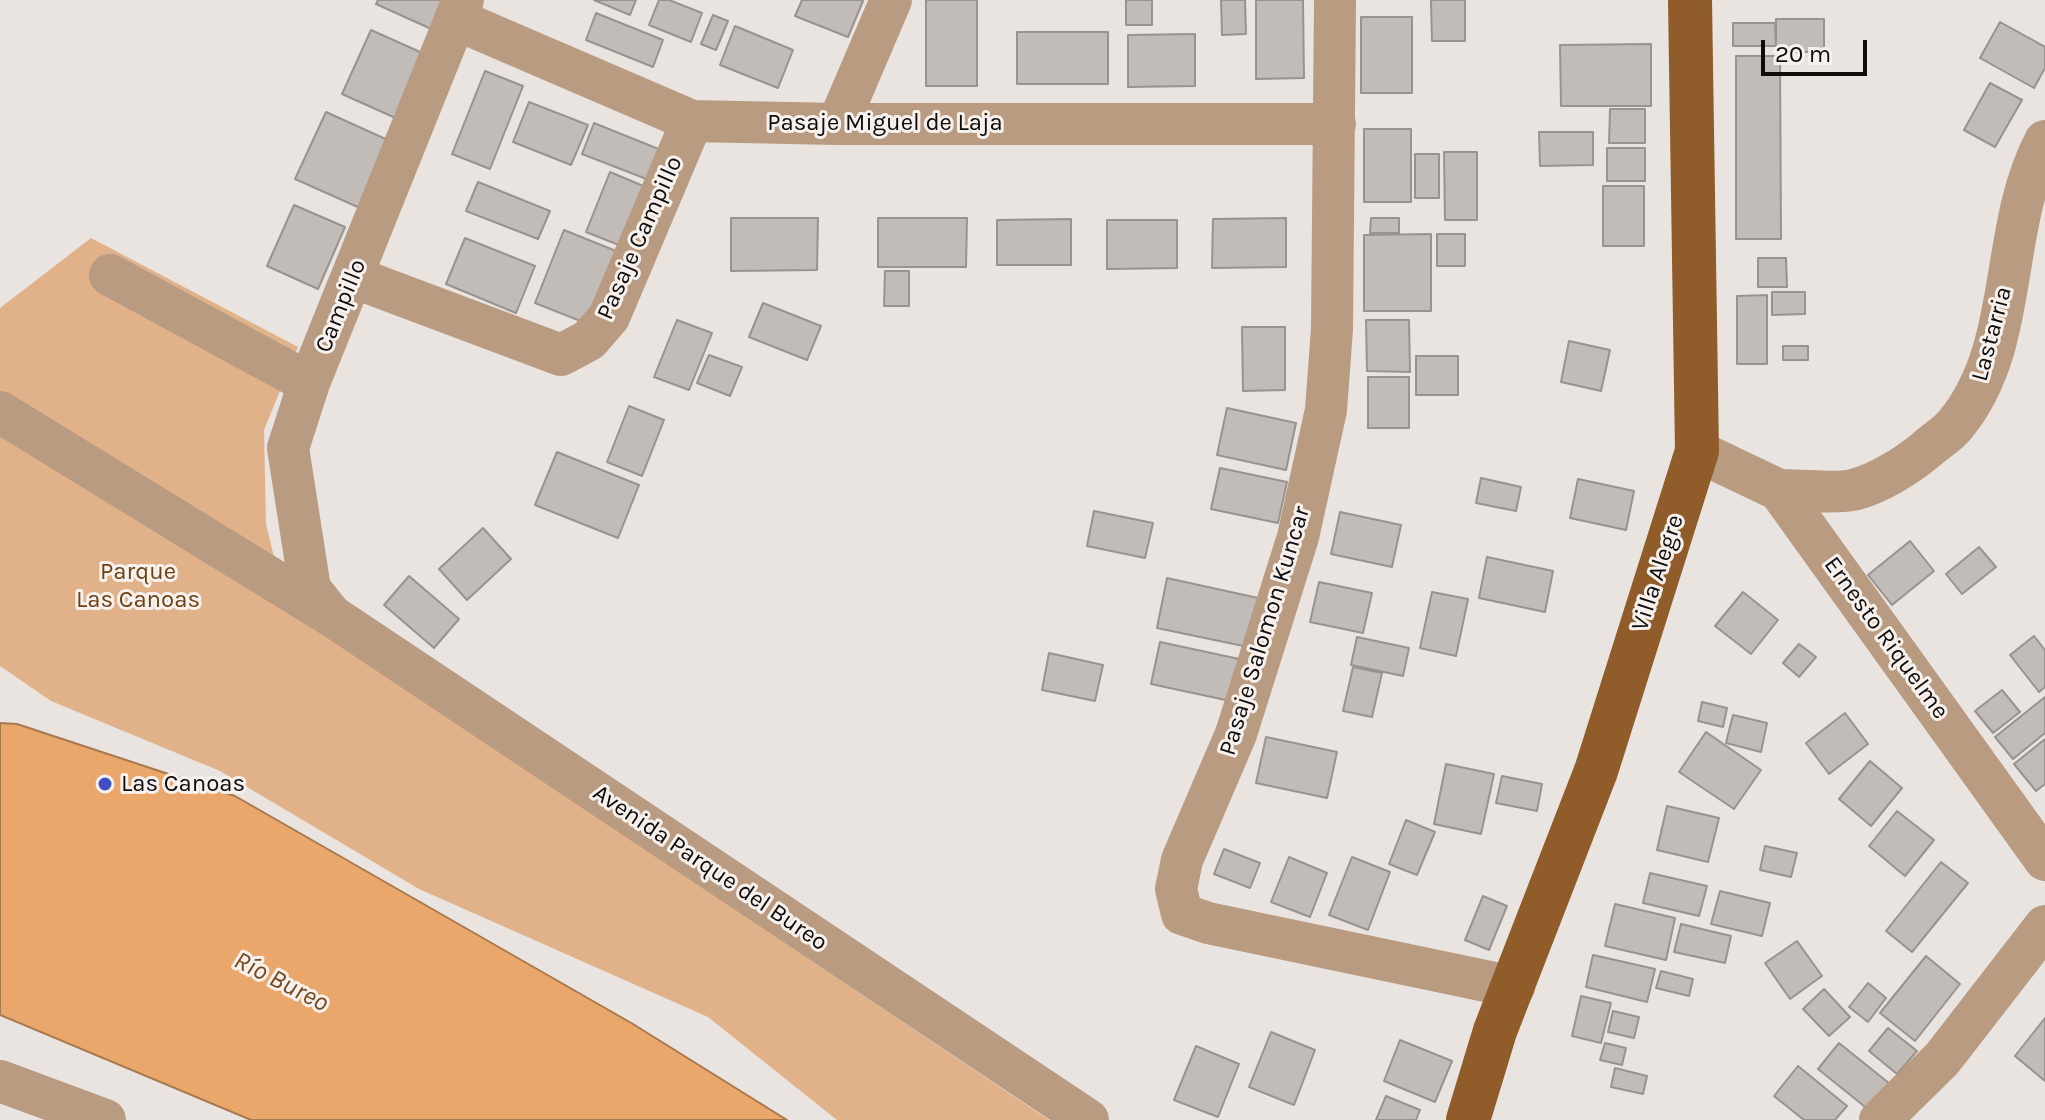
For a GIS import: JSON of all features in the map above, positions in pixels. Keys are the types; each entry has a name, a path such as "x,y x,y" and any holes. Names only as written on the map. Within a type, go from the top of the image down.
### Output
{"main road":[{"name":"Villa Alegre","path":"1468,1120 1487,1054 1596,771 1697,451 1690,0"}],"street":[{"path":"838,124 891,0"},
{"name":"Pasaje Salomon Kuncar","path":"1335,0 1332,329 1326,410 1298,537 1284,583 1236,734 1182,860 1176,889 1182,914 1208,923 1514,987"},
{"name":"Pasaje Miguel de Laja","path":"459,10 692,121 1335,124"},
{"name":"Campillo","path":"332,616 310,589 288,448 309,383 459,10"},
{"name":"Pasaje Campillo","path":"353,277 561,355 589,340 609,317 692,121"},
{"name":"Lastarria","path":"1779,490 1852,490 1906,467 1955,426 1982,383 2002,314 2013,240 2025,193 2045,141"},
{"path":"110,275 309,383"},
{"name":"Avenida Parque del Bureo","path":"0,412 332,616 1088,1120"},
{"name":"Ernesto Riquelme","path":"1697,451 1779,490 2045,860"},
{"path":"1880,1120 1942,1059 2045,926"},
{"path":"0,1081 105,1120"}],"green space":[{"name":"Parque Las Canoas","path":"91,238 298,347 264,430 266,524 281,586 309,624 1049,1120 837,1120 708,1017 419,889 220,771 51,701 0,666 0,308"}],"water":[{"name":"Río Bureo","path":"0,723 17,724 235,796 633,1024 787,1120 251,1120 0,1015"}],"building":[{"path":"378,0 452,0 438,32 376,4"},
{"path":"594,0 636,0 630,15"},
{"path":"659,0 669,0 702,13 691,42 649,25"},
{"path":"802,0 863,1 848,37 795,16"},
{"path":"926,0 977,0 977,86 926,86"},
{"path":"1126,0 1152,0 1152,25 1126,25"},
{"path":"1221,0 1245,0 1246,34 1222,35"},
{"path":"1256,0 1303,0 1304,78 1256,79"},
{"path":"1431,0 1465,0 1465,41 1432,41"},
{"path":"596,13 663,40 653,67 586,40"},
{"path":"713,15 728,21 716,50 701,44"},
{"path":"1361,17 1412,17 1412,93 1361,93"},
{"path":"1776,19 1824,19 1824,52 1776,52"},
{"path":"2000,22 2045,47 2045,68 2034,88 1980,58"},
{"path":"1733,23 1775,23 1776,46 1733,46"},
{"path":"735,26 793,50 778,88 720,65"},
{"path":"371,30 429,56 400,120 342,94"},
{"path":"1017,32 1108,32 1108,84 1017,84"},
{"path":"1195,34 1195,86 1128,87 1128,35"},
{"path":"1651,44 1651,106 1561,106 1560,45"},
{"path":"1736,56 1780,56 1781,239 1736,239"},
{"path":"485,71 523,86 490,169 452,154"},
{"path":"1990,83 2022,100 1995,147 1964,130"},
{"path":"529,102 588,125 571,165 513,142"},
{"path":"1610,109 1645,109 1645,143 1609,143"},
{"path":"326,112 390,141 360,208 295,179"},
{"path":"594,123 661,150 649,180 582,154"},
{"path":"1364,129 1411,129 1411,202 1364,202"},
{"path":"1539,132 1593,132 1593,165 1540,166"},
{"path":"1607,148 1645,148 1645,181 1607,181"},
{"path":"1444,152 1477,152 1477,220 1445,220"},
{"path":"1415,154 1439,154 1439,198 1415,198"},
{"path":"610,172 648,188 624,247 586,232"},
{"path":"478,182 550,211 538,239 466,211"},
{"path":"1603,186 1644,186 1644,246 1603,246"},
{"path":"294,205 345,227 318,289 267,266"},
{"path":"731,218 818,218 817,270 731,271"},
{"path":"878,218 967,218 966,267 878,267"},
{"path":"1286,218 1286,267 1212,268 1213,219"},
{"path":"1371,218 1399,218 1399,233 1370,233"},
{"path":"1071,219 1071,265 997,265 997,220"},
{"path":"1107,220 1177,220 1177,268 1107,269"},
{"path":"564,230 616,251 588,324 535,303"},
{"path":"1431,234 1431,311 1364,311 1364,235"},
{"path":"1437,234 1465,234 1465,266 1437,266"},
{"path":"465,238 535,266 516,313 446,284"},
{"path":"1758,258 1786,258 1787,287 1758,287"},
{"path":"885,271 909,271 909,306 884,306"},
{"path":"1772,292 1805,292 1805,314 1772,315"},
{"path":"1767,295 1767,364 1737,364 1737,296"},
{"path":"763,303 821,326 807,360 749,337"},
{"path":"677,320 712,333 689,390 654,377"},
{"path":"1366,320 1409,320 1410,372 1367,371"},
{"path":"1242,327 1285,327 1285,390 1243,391"},
{"path":"1569,341 1610,350 1601,391 1561,382"},
{"path":"1783,346 1808,346 1808,360 1783,360"},
{"path":"709,355 742,367 730,396 697,383"},
{"path":"1416,356 1458,356 1458,395 1416,395"},
{"path":"1368,377 1409,377 1409,428 1368,428"},
{"path":"629,406 664,420 642,476 607,462"},
{"path":"1227,408 1296,423 1286,470 1217,455"},
{"path":"557,452 639,485 618,538 535,505"},
{"path":"1220,468 1287,482 1278,523 1211,509"},
{"path":"1481,478 1521,487 1516,511 1476,503"},
{"path":"1578,479 1634,491 1626,530 1570,518"},
{"path":"1094,511 1153,523 1145,558 1087,546"},
{"path":"1340,512 1401,525 1392,567 1331,554"},
{"path":"483,528 511,559 467,600 439,569"},
{"path":"1910,541 1934,571 1892,605 1868,575"},
{"path":"1979,547 1996,567 1962,594 1946,574"},
{"path":"1487,557 1553,571 1545,612 1479,598"},
{"path":"409,576 459,619 434,648 384,605"},
{"path":"1167,578 1258,598 1248,647 1157,628"},
{"path":"1319,582 1372,593 1363,633 1310,622"},
{"path":"1432,592 1468,599 1456,656 1420,648"},
{"path":"1743,592 1778,620 1751,654 1715,626"},
{"path":"2034,636 2045,650 2045,687 2039,692 2010,655"},
{"path":"1357,637 1409,648 1403,676 1351,665"},
{"path":"1160,642 1244,660 1235,702 1151,684"},
{"path":"1799,644 1816,657 1799,677 1783,663"},
{"path":"1049,653 1103,665 1095,701 1042,690"},
{"path":"1353,667 1382,673 1372,717 1343,711"},
{"path":"2002,690 2020,712 1993,733 1975,711"},
{"path":"2045,697 2045,733 2013,759 1995,737"},
{"path":"1702,702 1727,708 1723,727 1698,721"},
{"path":"1845,713 1868,744 1829,774 1806,743"},
{"path":"1733,715 1767,723 1761,752 1726,743"},
{"path":"1706,732 1761,770 1734,809 1679,772"},
{"path":"1266,737 1337,752 1327,798 1256,783"},
{"path":"2045,739 2045,784 2036,791 2014,764"},
{"path":"1870,761 1902,788 1871,826 1839,799"},
{"path":"1446,764 1494,774 1481,834 1434,824"},
{"path":"1502,776 1542,784 1537,811 1496,803"},
{"path":"1667,806 1719,818 1708,862 1657,850"},
{"path":"1897,811 1934,840 1905,876 1869,846"},
{"path":"1406,820 1435,832 1417,875 1389,864"},
{"path":"1765,846 1797,853 1791,877 1760,870"},
{"path":"1224,849 1260,863 1250,888 1214,874"},
{"path":"1289,857 1327,873 1310,917 1271,902"},
{"path":"1352,857 1390,872 1368,930 1329,915"},
{"path":"1941,862 1968,883 1912,952 1886,931"},
{"path":"1650,873 1707,886 1699,916 1643,903"},
{"path":"1720,891 1770,903 1762,936 1711,924"},
{"path":"1483,896 1507,906 1489,950 1465,940"},
{"path":"1615,904 1675,918 1666,960 1605,946"},
{"path":"1681,924 1731,936 1725,963 1674,952"},
{"path":"1797,941 1822,976 1790,999 1765,963"},
{"path":"1593,955 1655,969 1647,1002 1586,987"},
{"path":"1926,956 1960,984 1915,1041 1880,1013"},
{"path":"1661,971 1693,979 1689,996 1656,988"},
{"path":"1868,983 1886,998 1868,1022 1849,1007"},
{"path":"1824,989 1850,1017 1829,1036 1803,1009"},
{"path":"1581,996 1611,1003 1601,1043 1572,1036"},
{"path":"1613,1011 1639,1017 1634,1038 1608,1032"},
{"path":"2045,1018 2045,1081 2015,1056"},
{"path":"1888,1028 1917,1051 1897,1074 1869,1051"},
{"path":"1271,1032 1315,1050 1294,1105 1249,1087"},
{"path":"1400,1040 1452,1061 1435,1102 1384,1081"},
{"path":"1605,1043 1626,1048 1622,1065 1600,1060"},
{"path":"1839,1043 1890,1084 1869,1110 1818,1069"},
{"path":"1196,1046 1239,1064 1218,1117 1174,1100"},
{"path":"1798,1066 1847,1106 1835,1120 1804,1120 1774,1096"},
{"path":"1615,1068 1647,1076 1643,1094 1611,1087"},
{"path":"1386,1096 1420,1110 1416,1120 1376,1120"}],"place":[{"name":"Las Canoas","path":"105,784"}]}
